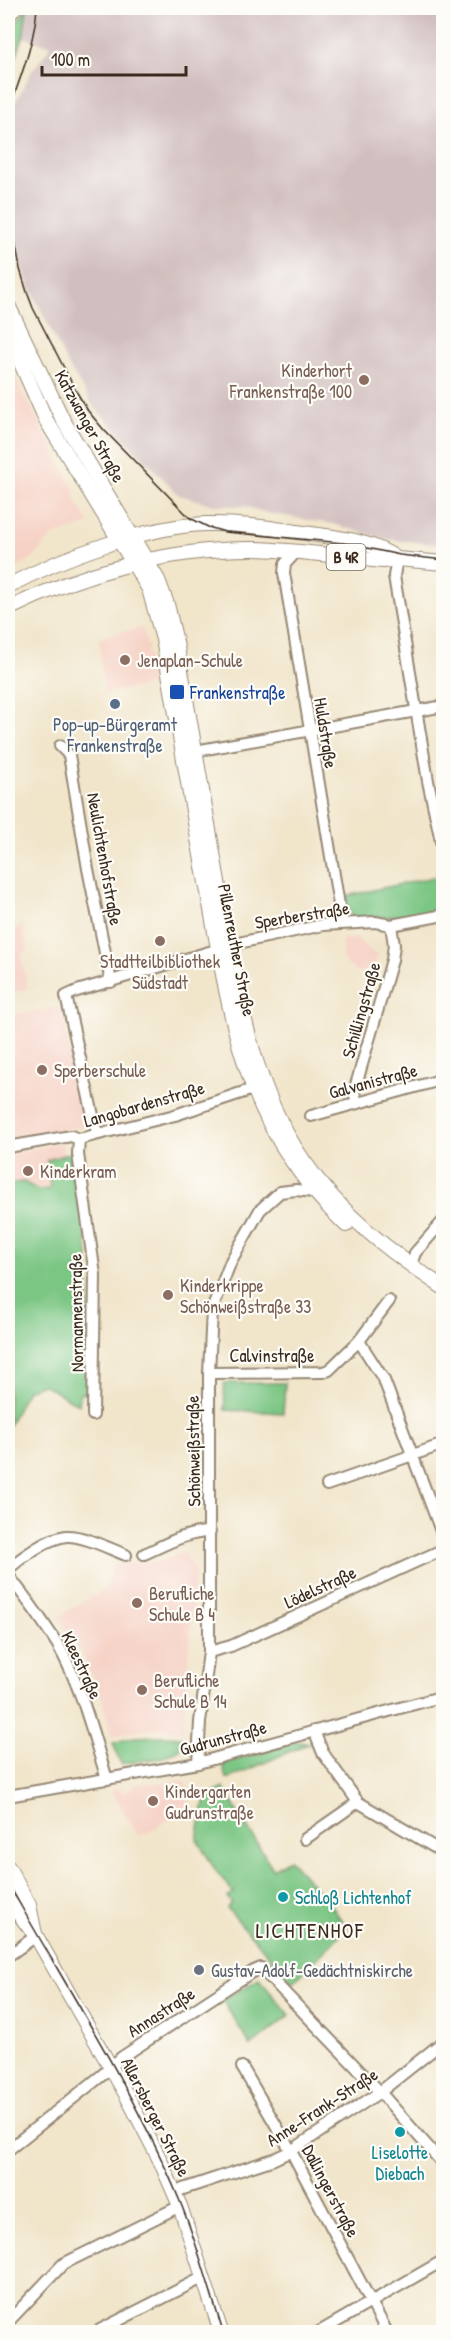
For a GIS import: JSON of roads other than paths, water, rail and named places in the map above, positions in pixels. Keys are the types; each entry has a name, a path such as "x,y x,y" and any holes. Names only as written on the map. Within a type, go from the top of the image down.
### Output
{"main road":[{"name":"Katzwanger Straße","path":"8,305 58,411 125,540"},
{"name":"Katzwanger Straße","path":"8,334 42,412 140,563"},
{"name":"B 4R","path":"8,585 52,565 125,540 185,526 240,525 345,540 385,550 397,559"},
{"name":"B 4R","path":"8,609 65,585 140,563 214,551 256,549 383,561 397,559 444,563"},
{"name":"Pillenreuther Straße","path":"140,563 161,587 171,617 195,751 234,1030 263,1114 281,1146 314,1192 364,1241 444,1298"},
{"name":"Pillenreuther Straße","path":"140,563 160,625 224,949 268,1095 287,1135 313,1174 344,1211 372,1236 444,1288"},
{"name":"Allersberger Straße","path":"8,1868 28,1905 36,1936"},
{"name":"Allersberger Straße","path":"8,1900 36,1936 133,2107 180,2206 220,2330"}],"street":[{"name":"Huldstraße","path":"296,552 287,560 284,570 342,923"},
{"path":"397,559 394,576 428,781 444,855"},
{"path":"195,751 444,706"},
{"name":"Neulichtenhofstraße","path":"60,746 69,755 88,869 111,982"},
{"name":"Sperberstraße","path":"97,1134 66,996 224,949 300,930 342,923 375,922 391,925 444,915"},
{"name":"Schillingstraße","path":"357,1103 354,1092 392,960 394,945 391,925"},
{"name":"Galvanistraße","path":"311,1116 444,1079"},
{"name":"Langobardenstraße","path":"8,1147 71,1136 79,1139 175,1115 253,1089"},
{"name":"Normannenstraße","path":"79,1139 78,1154 95,1275 93,1415"},
{"name":"Schönweißstraße","path":"198,1763 200,1722 209,1652 208,1373 212,1310 227,1271 260,1210 280,1192 296,1190 314,1192"},
{"path":"411,1265 419,1248 444,1220"},
{"name":"Calvinstraße","path":"208,1373 322,1372 334,1367 359,1341 389,1301"},
{"path":"359,1341 384,1380 444,1539"},
{"path":"327,1485 444,1444"},
{"path":"144,1554 187,1535 210,1532"},
{"path":"8,1569 23,1556 56,1539 68,1536 93,1542 126,1555"},
{"name":"Lödelstraße","path":"209,1652 231,1646 444,1549"},
{"name":"Kleestraße","path":"8,1575 60,1648 73,1675 107,1779"},
{"name":"Gudrunstraße","path":"8,1796 198,1763 444,1696"},
{"path":"314,1731 322,1753 358,1802 444,1852"},
{"path":"305,1839 358,1802"},
{"path":"8,1956 36,1936"},
{"name":"Annastraße","path":"8,2150 110,2067 261,1968 380,2092"},
{"name":"Anne-Frank-Straße","path":"174,2192 274,2159 291,2151 380,2092 444,2041"},
{"name":"Dallingerstraße","path":"242,2067 291,2151 387,2332"},
{"path":"380,2092 444,2165"},
{"path":"8,2322 63,2264 180,2206"},
{"path":"319,2332 444,2260"},
{"path":"96,2332 204,2277"}],"tram line":[{"path":"8,113 30,48 37,8"},
{"path":"8,202 20,269 27,292 76,391 88,411 104,430 190,518 225,532 343,543 400,555 444,560"},
{"path":"8,1883 120,2078 161,2158 192,2232 223,2332"}],"place":[{"name":"Kinderhort Frankenstraße 100","path":"364,380"},
{"name":"Jenaplan-Schule","path":"125,660"},
{"name":"Frankenstraße","path":"177,692"},
{"name":"Pop-up-Bürgeramt Frankenstraße","path":"115,704"},
{"name":"Stadtteilbibliothek Südstadt","path":"160,941"},
{"name":"Sperberschule","path":"42,1070"},
{"name":"Kinderkram","path":"28,1171"},
{"name":"Kinderkrippe Schönweißstraße 33","path":"168,1295"},
{"name":"Berufliche Schule B 4","path":"137,1603"},
{"name":"Berufliche Schule B 14","path":"142,1690"},
{"name":"Kindergarten Gudrunstraße","path":"153,1801"},
{"name":"Schloß Lichtenhof","path":"283,1897"},
{"name":"Gustav-Adolf-Gedächtniskirche","path":"199,1970"},
{"name":"Liselotte Diebach","path":"400,2132"}],"district":[{"name":"LICHTENHOF","path":"310,1930"}]}
